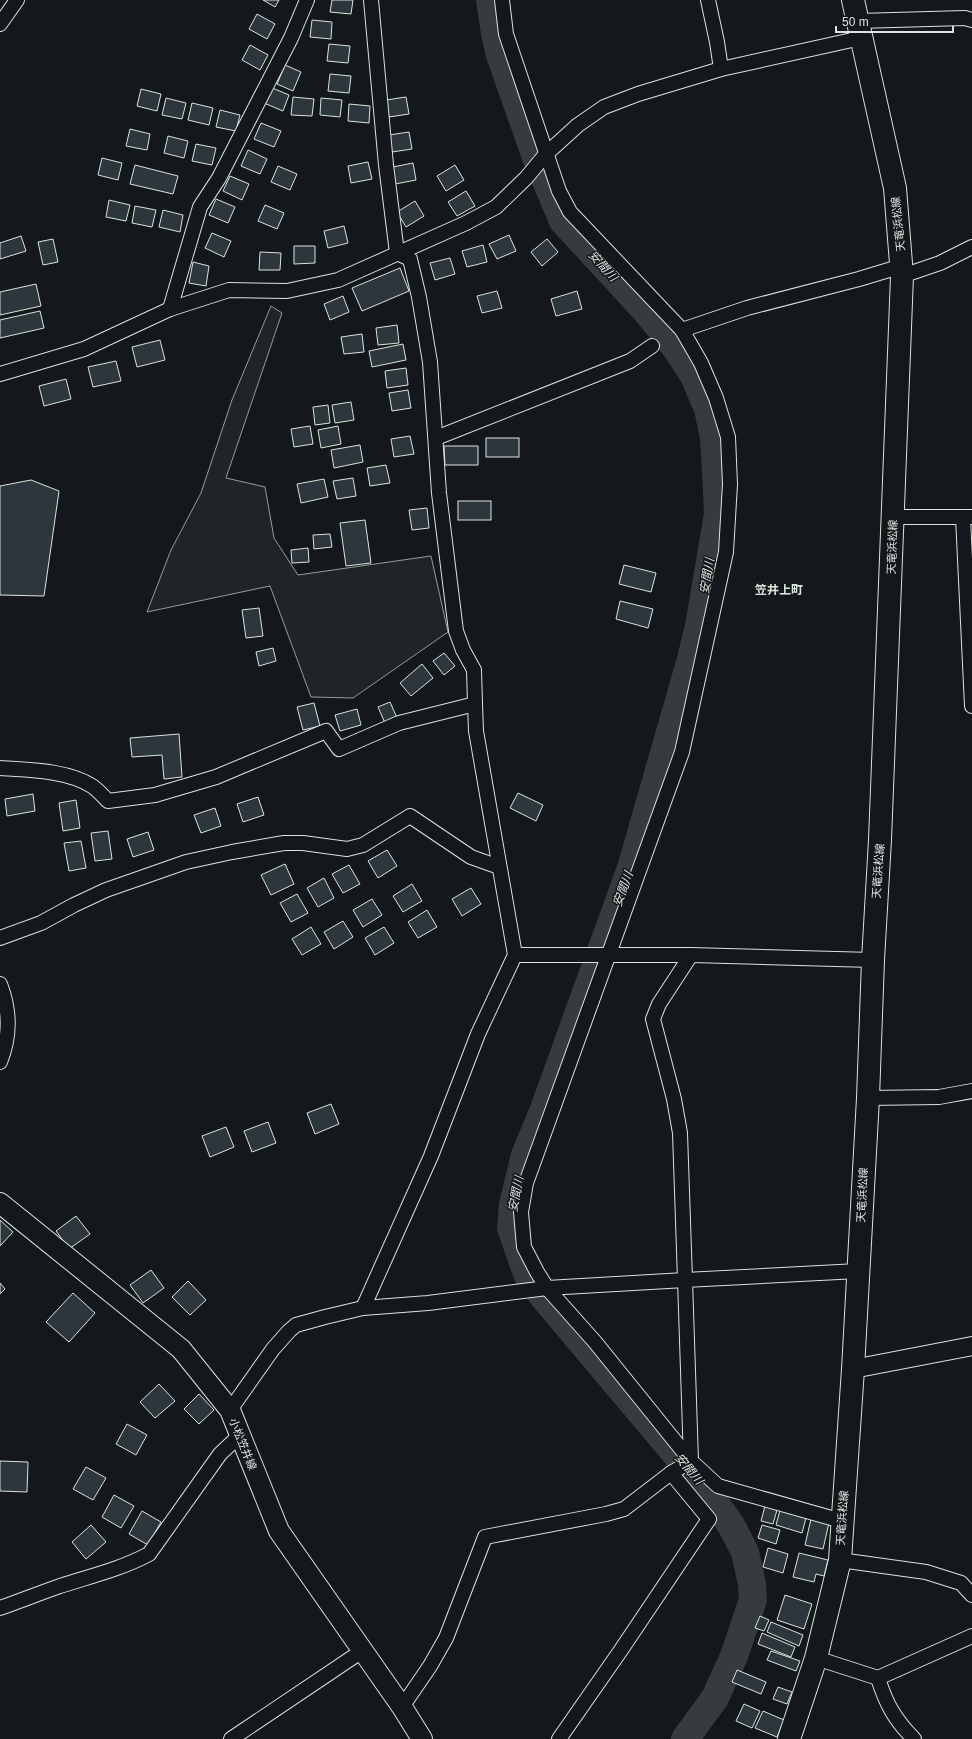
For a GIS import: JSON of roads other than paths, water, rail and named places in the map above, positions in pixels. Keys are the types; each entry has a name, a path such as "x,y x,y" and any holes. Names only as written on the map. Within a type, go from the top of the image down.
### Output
{"main road":[{"name":"天竜浜松線","path":"789,1739 816,1658 840,1560 853,1369 868,1098 893,517 902,271 894,188 853,0"},
{"name":"小松笠井線","path":"0,1203 181,1349 230,1410 279,1532 402,1707 422,1739"}],"street":[{"path":"0,24 17,0"},
{"path":"170,310 200,207 223,171 291,38 307,0"},
{"path":"371,0 386,165 397,253"},
{"path":"502,0 506,34 559,191 570,212 682,330 702,363 716,398 728,437 730,484 726,552 682,752 603,954 525,1190 521,1212 524,1247 546,1288 595,1342 683,1466 709,1520 622,1650 559,1739"},
{"path":"708,0 721,69"},
{"path":"0,374 84,349 170,310 229,290 287,291 338,280 466,223 496,207 526,178 546,155 578,125 604,107 638,94 860,30 965,18 972,20"},
{"path":"682,330 747,308 859,279 940,263 972,247"},
{"path":"363,1308 431,1156 478,1034 515,955 476,731 474,670 463,650 456,631 439,494 430,362 419,297 410,259 397,253"},
{"path":"436,438 630,361 652,346"},
{"path":"893,517 968,517 972,706"},
{"path":"0,768 50,772 75,779 92,786 108,801 155,795 216,777 326,731 339,749 399,723 475,704"},
{"path":"0,938 41,923 106,890 186,862 284,843 302,843 347,849 363,845 410,816 471,857 499,867"},
{"path":"515,955 691,955 873,960"},
{"path":"683,1466 686,1280 680,1133 674,1099 653,1019 659,1004 691,955"},
{"path":"0,984 6,1000 9,1024 5,1049 0,1062"},
{"path":"868,1098 939,1097 972,1091"},
{"path":"230,1410 273,1349 296,1326 363,1308 428,1303 546,1288 858,1271"},
{"path":"853,1369 972,1346"},
{"path":"0,1608 60,1586 113,1570 150,1554 220,1454 240,1435"},
{"path":"683,1466 718,1486 842,1522"},
{"path":"402,1707 430,1666 446,1638 485,1537 493,1534 606,1514 624,1509 683,1466"},
{"path":"840,1560 926,1572 961,1583 972,1595"},
{"path":"816,1658 878,1678 972,1636"},
{"path":"231,1739 362,1651"},
{"path":"878,1678 884,1698 900,1725 914,1739"}],"waterway":[{"name":"安間川","path":"490,0 500,55 536,157 563,221 645,310 676,348 694,376 708,409 714,438 718,514 699,626 691,659 631,868 544,1109 525,1155 513,1204 511,1228 528,1276 546,1300 706,1490 731,1525 745,1552 752,1584 753,1600 734,1656 715,1698 685,1739"}],"district":[{"name":"笠井上町","path":"779,590"}]}
